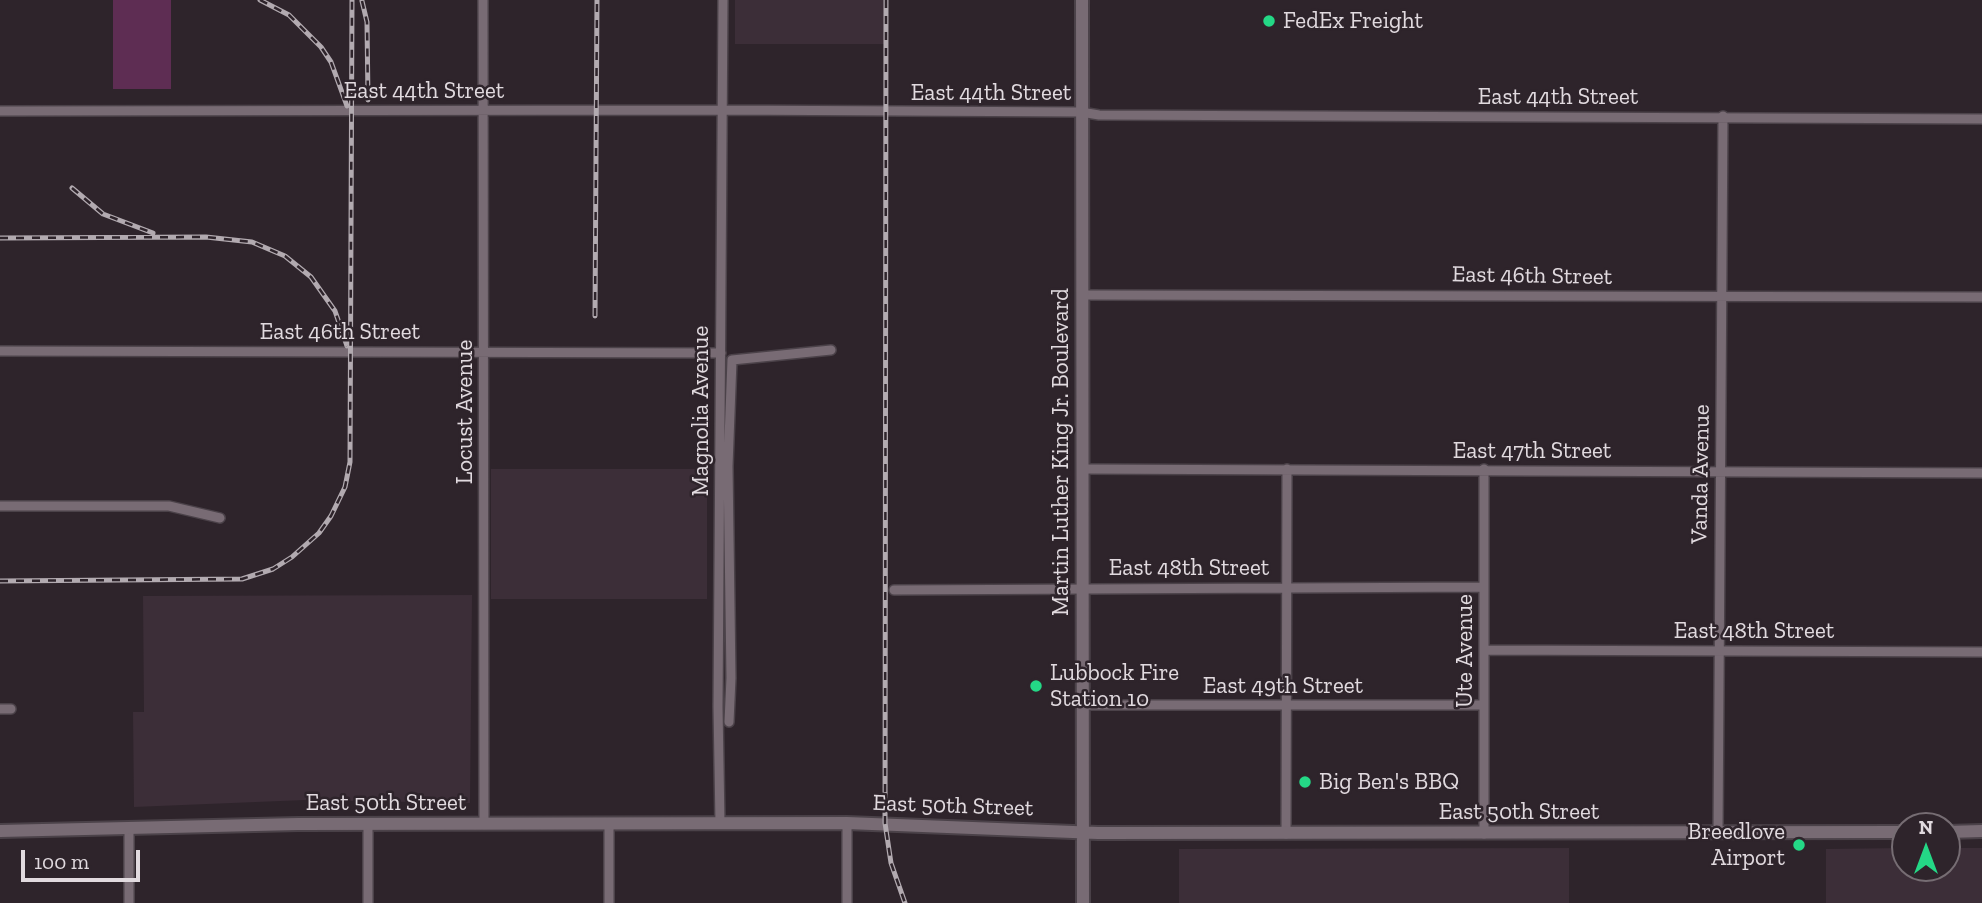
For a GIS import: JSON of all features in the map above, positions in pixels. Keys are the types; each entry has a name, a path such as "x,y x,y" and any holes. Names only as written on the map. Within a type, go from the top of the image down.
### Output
{"main road":[{"name":"Martin Luther King Jr. Boulevard","path":"1082,0 1083,903"},
{"name":"East 50th Street","path":"0,831 368,823 847,823 1081,832 1286,834 1891,832"},
{"path":"1961,832 1982,831"}],"street":[{"name":"Locust Avenue","path":"484,0 484,824"},
{"name":"Magnolia Avenue","path":"720,823 718,707 723,0"},
{"name":"East 44th Street","path":"0,111 724,110 1081,112 1126,115 1982,119"},
{"name":"Vanda Avenue","path":"1718,832 1724,296 1723,116"},
{"name":"East 46th Street","path":"1082,295 1982,297"},
{"path":"729,722 728,466 732,360 831,350"},
{"name":"East 46th Street","path":"0,351 721,353"},
{"name":"East 47th Street","path":"1082,469 1982,473"},
{"path":"1286,834 1287,469"},
{"name":"Ute Avenue","path":"1484,469 1485,834"},
{"path":"0,506 169,506 219,518"},
{"name":"East 48th Street","path":"894,590 1485,587"},
{"name":"East 48th Street","path":"1485,650 1982,652"},
{"name":"East 49th Street","path":"1081,705 1484,705"},
{"path":"0,709 11,709"},
{"path":"368,823 368,903"},
{"path":"847,823 848,903"},
{"path":"609,824 609,903"},
{"path":"129,830 129,903"}],"shaded area":[{"path":"113,0 171,0 171,89 113,89"},
{"path":"735,0 885,0 885,44 735,44"},
{"path":"491,469 707,469 707,599 491,599"},
{"path":"472,595 470,803 305,800 134,807 133,712 144,712 143,596"},
{"path":"1569,848 1569,903 1179,903 1179,849"},
{"path":"1891,848 1891,882 1961,882 1961,848 1982,848 1982,903 1826,903 1826,849"}],"railway":[{"path":"260,0 289,15 321,47 331,62 347,106"},
{"path":"0,581 242,579 273,569 292,557 319,533 331,516 345,487 350,462 352,0"},
{"path":"595,316 597,0"},
{"path":"886,0 885,823 891,863 905,903"},
{"path":"362,1 367,22 368,100"},
{"path":"72,188 103,214 153,233"},
{"path":"0,238 206,237 252,242 285,256 311,277 335,311 347,346"}],"place":[{"name":"FedEx Freight","path":"1269,21"},
{"name":"Lubbock Fire Station 10","path":"1036,686"},
{"name":"Big Ben's BBQ","path":"1305,782"},
{"name":"Breedlove Airport","path":"1799,845"}]}
